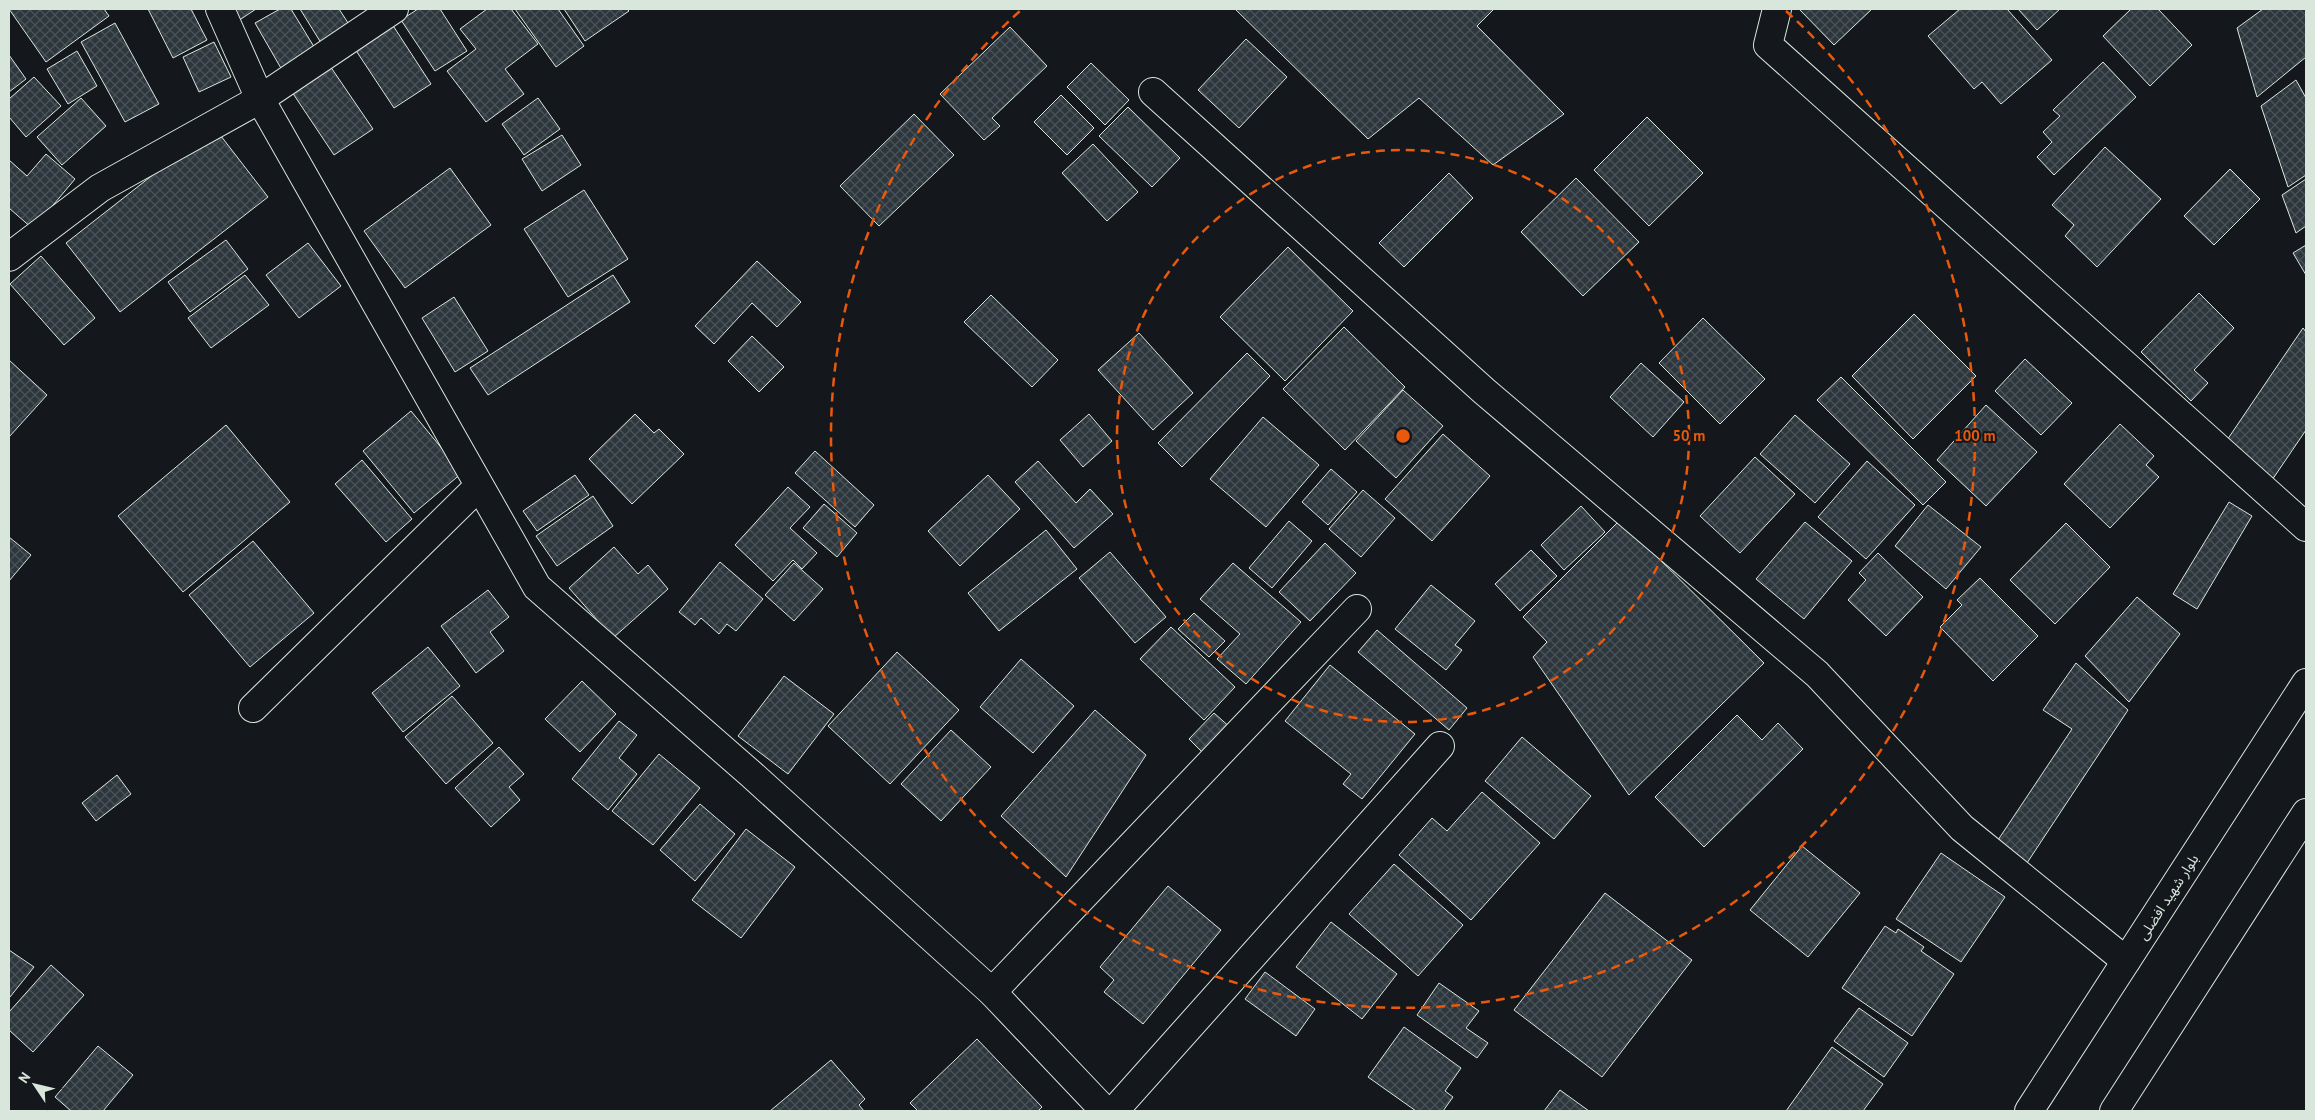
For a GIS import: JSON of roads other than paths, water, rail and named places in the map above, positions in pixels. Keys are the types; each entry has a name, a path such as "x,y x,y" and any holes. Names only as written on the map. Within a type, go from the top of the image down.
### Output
{"street":[{"path":"220,9 260,99 537,587 751,774 992,992 1105,1111"},
{"path":"9,257 100,188 260,99 394,9"},
{"path":"1777,9 1768,45 2306,527"},
{"path":"1153,92 1484,391 1818,674 1962,828 2126,961"},
{"path":"253,708 479,486"},
{"path":"992,992 1357,609"},
{"name":"بلوار شهید افضلی","path":"2029,1111 2306,683"},
{"path":"1114,1111 1440,746"},
{"path":"2114,1111 2306,813"}]}
